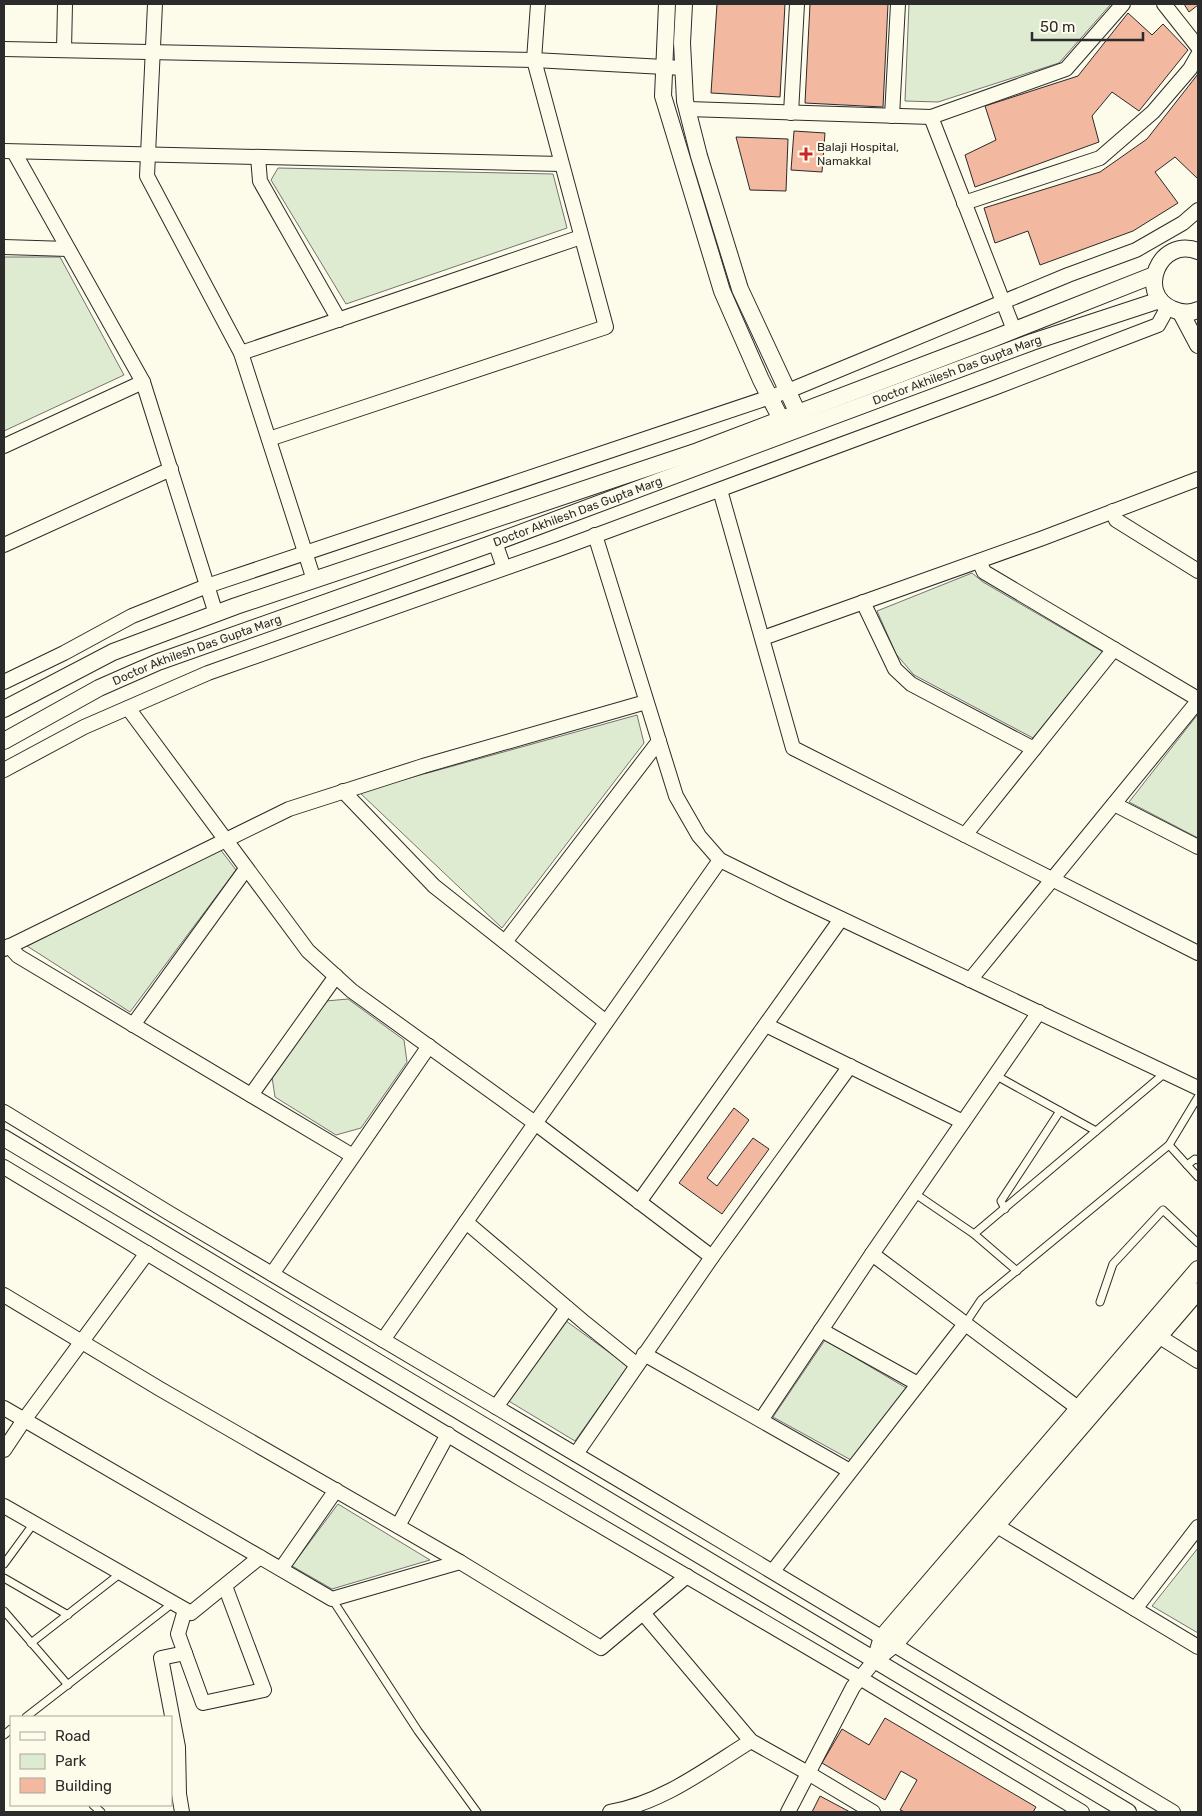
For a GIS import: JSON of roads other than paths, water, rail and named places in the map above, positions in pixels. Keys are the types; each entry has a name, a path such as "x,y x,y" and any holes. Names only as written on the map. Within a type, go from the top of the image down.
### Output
{"street":[{"path":"64,50 65,4"},
{"path":"155,4 147,176 241,353 314,580"},
{"path":"269,439 606,327 534,60 538,4"},
{"path":"667,4 663,96 722,291 785,426"},
{"path":"684,4 682,43 685,100 699,156 740,289 801,420"},
{"path":"791,113 797,4"},
{"path":"892,116 898,4"},
{"path":"688,109 931,117 1066,69 1123,4"},
{"path":"1164,4 1198,47"},
{"path":"4,49 534,60 684,68"},
{"path":"964,203 1100,158 1153,112 1190,69 1198,55"},
{"path":"931,117 1014,330"},
{"path":"9,152 561,164"},
{"path":"9,152 68,249 142,382 216,614"},
{"path":"258,157 260,181 339,320"},
{"path":"4,682 64,653 132,616 207,586 788,391 1068,275 1136,250 1183,223 1198,210"},
{"path":"241,353 581,237"},
{"path":"4,248 68,249"},
{"path":"1196,248 1180,248 1168,254 1160,262 1154,275 1154,287 1198,344"},
{"name":"Doctor Akhilesh Das Gupta Marg","path":"801,420 1014,330 1154,275"},
{"path":"4,770 84,727 208,673 720,490 994,388 1158,325 1169,307"},
{"name":"Doctor Akhilesh Das Gupta Marg","path":"4,741 99,688 158,662 502,539 801,420 1032,342 1169,307 1192,313 1198,310"},
{"path":"4,446 142,382"},
{"name":"Doctor Akhilesh Das Gupta Marg","path":"4,709 112,652 216,614 698,451 785,426"},
{"path":"4,545 170,469"},
{"path":"763,638 1198,479"},
{"path":"720,490 793,748 1198,953"},
{"path":"1113,511 1116,520 1198,571"},
{"path":"501,517 504,568"},
{"path":"595,535 676,796 699,836 720,860 1165,1072 1196,1082"},
{"path":"970,980 1198,700 984,572 979,560"},
{"path":"862,602 895,669 911,684 1034,749"},
{"path":"965,835 1114,649"},
{"path":"353,1156 7,948 289,809 423,766 646,702"},
{"path":"128,708 308,951 352,991 535,1123 712,1257"},
{"path":"505,942 659,741"},
{"path":"343,791 434,886 606,1022"},
{"path":"1114,804 1198,847"},
{"path":"383,1340 720,860"},
{"path":"133,1025 246,869"},
{"path":"639,1202 841,919"},
{"path":"251,1095 336,976"},
{"path":"761,1420 872,1254 1039,1012"},
{"path":"766,1025 964,1122"},
{"path":"272,1274 428,1046"},
{"path":"576,1454 712,1257 850,1066"},
{"path":"4,1112 1173,1812"},
{"path":"4,1138 1128,1812"},
{"path":"4,1167 1082,1812"},
{"path":"466,1222 567,1308 641,1359 761,1420 850,1471"},
{"path":"4,1450 147,1253"},
{"path":"872,1254 1085,1413"},
{"path":"889,1641 997,1526 1198,1269"},
{"path":"788,1812 853,1687 889,1641 1085,1413 1160,1337 1198,1292"},
{"path":"4,1295 460,1562 601,1648 687,1576"},
{"path":"496,1407 567,1308"},
{"path":"772,1571 965,1324"},
{"path":"821,1330 918,1384"},
{"path":"1160,1337 1198,1361"},
{"path":"4,1408 332,1599 460,1562"},
{"path":"398,1526 448,1434"},
{"path":"281,1569 336,1490"},
{"path":"4,1506 191,1614 260,1558"},
{"path":"997,1526 1198,1648"},
{"path":"1135,1610 1198,1527"},
{"path":"179,1607 178,1634 203,1703 264,1690 225,1586"},
{"path":"643,1613 751,1741 872,1812"},
{"path":"182,1812 178,1794 178,1747 161,1658 185,1653"},
{"path":"610,1812 628,1809 668,1793 751,1741"}],"lane":[{"path":"974,1234 1165,1072"},
{"path":"995,1076 1096,1131"},
{"path":"965,1324 981,1300 1169,1145 1198,1097"},
{"path":"1005,1209 1001,1201 1060,1111"},
{"path":"1169,1145 1198,1177"},
{"path":"1187,1165 1195,1159 1198,1160"},
{"path":"914,1193 974,1234 1017,1271"},
{"path":"1100,1302 1113,1264 1163,1210 1198,1242"},
{"path":"4,1564 34,1523"},
{"path":"31,1643 121,1573"},
{"path":"4,1578 68,1615"},
{"path":"332,1599 418,1731 477,1812"},
{"path":"29,1716 68,1685 179,1607"},
{"path":"4,1612 68,1685"}],"place":[{"name":"Balaji Hospital, Namakkal","path":"806,154"}]}
